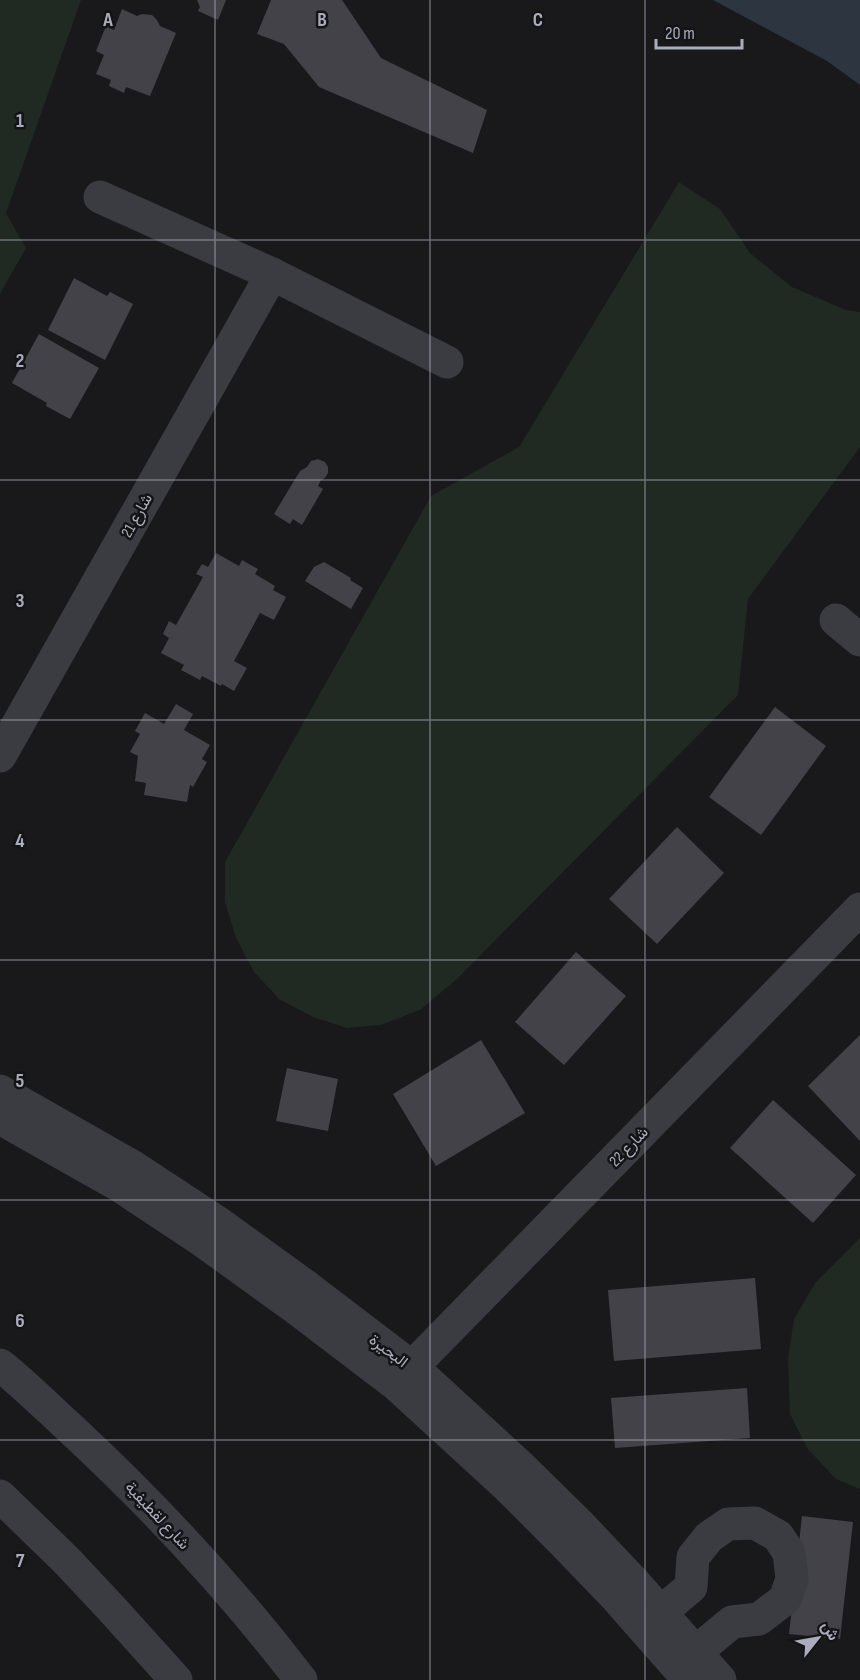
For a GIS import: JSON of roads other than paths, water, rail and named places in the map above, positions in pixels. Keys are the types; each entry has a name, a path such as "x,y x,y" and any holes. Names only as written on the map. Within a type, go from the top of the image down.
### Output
{"street":[{"path":"100,197 272,274 447,362"},
{"name":"شارع 21","path":"0,756 272,274"},
{"name":"شارع 22","path":"405,1376 860,909"},
{"name":"البحيرة","path":"0,1090 132,1166 141,1186"},
{"name":"البحيرة","path":"0,1118 217,1222 298,1281 405,1376 522,1468 580,1526 692,1666 720,1680"},
{"name":"شارع لقطيفية","path":"0,1365 116,1471 218,1579 301,1680"},
{"path":"0,1496 81,1576 176,1680"},
{"path":"651,1613 691,1587 693,1557 709,1537 728,1524 755,1523 778,1536 789,1553 792,1579 784,1599 759,1619 732,1623 692,1666"}]}
